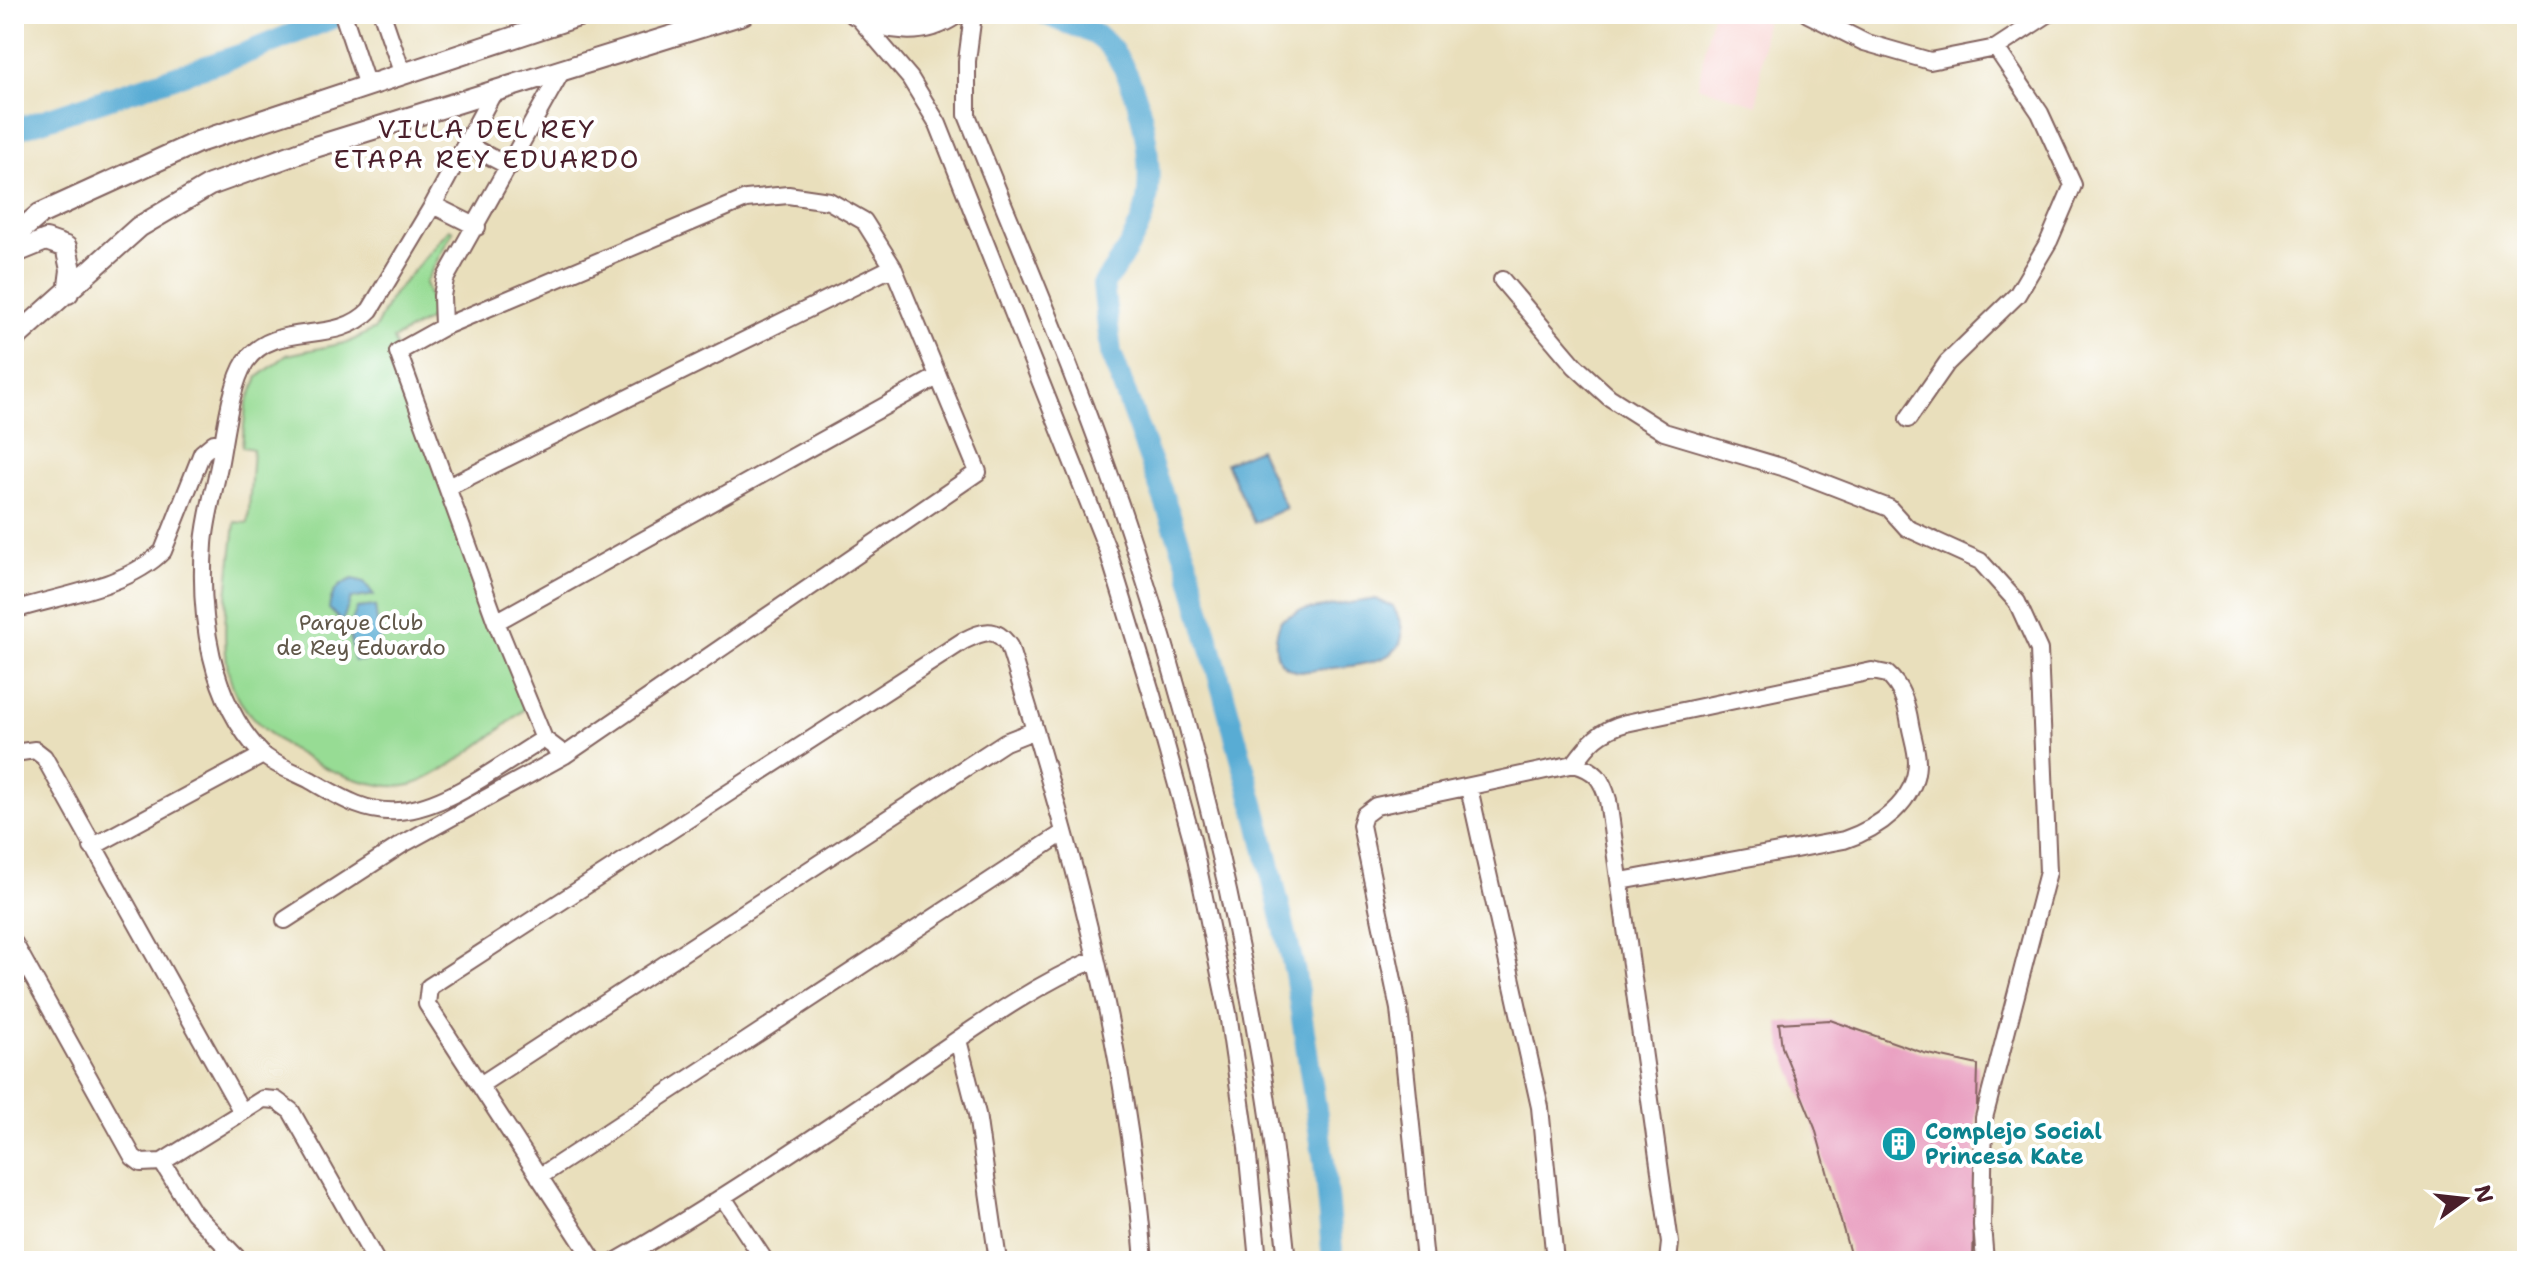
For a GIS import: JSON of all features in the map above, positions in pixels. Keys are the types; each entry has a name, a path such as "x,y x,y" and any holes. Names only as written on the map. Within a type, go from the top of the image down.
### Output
{"street":[{"path":"343,14 367,86"},
{"path":"382,14 402,72"},
{"path":"14,236 40,214 198,142 584,14"},
{"path":"16,337 139,227 210,185 315,147 743,14"},
{"path":"856,15 898,30 940,24 955,14"},
{"path":"973,14 967,61 967,115 1132,540 1189,728 1252,1000 1287,1261"},
{"path":"1808,14 1864,42 1930,61 1996,48 2048,14"},
{"path":"856,15 910,78 938,124 1108,551 1192,839 1228,1013 1246,1137 1258,1261"},
{"path":"1908,419 1947,363 2017,295 2049,241 2073,185 2040,113 1996,48"},
{"path":"443,327 445,279 477,227 561,72"},
{"path":"493,93 433,205 370,310 358,323 341,329 283,337 261,346 245,362 223,444 204,544 207,638 227,706 263,755 360,807 397,812 429,806 544,739"},
{"path":"466,144 510,167"},
{"path":"285,920 401,845 565,755 978,472 893,267 864,221 829,201 788,195 746,199 443,327 398,352 450,486 496,622 544,739 565,755"},
{"path":"433,205 477,227"},
{"path":"14,253 46,240 66,247 71,270 68,293"},
{"path":"450,486 893,267"},
{"path":"1502,280 1575,366 1609,397 1664,432 1788,469 1889,508 1907,528 1980,561 2017,602 2039,650 2048,872 1984,1118 1982,1225 1985,1261"},
{"path":"496,622 937,377"},
{"path":"14,610 131,574 150,562 163,551 202,453 214,443 223,444"},
{"path":"594,1261 427,1004 427,991 432,983 981,632 998,634 1009,646 1096,959 1139,1195 1144,1261"},
{"path":"1574,764 1591,740 1609,728 1626,723 1872,671 1887,674 1902,694 1917,764 1907,794 1891,814 1871,831 1844,840 1621,881"},
{"path":"480,1085 1005,742 1033,731"},
{"path":"14,753 35,750 44,757 242,1112"},
{"path":"92,847 263,755"},
{"path":"1425,1261 1399,1009 1361,825 1364,815 1376,806 1574,764 1592,769 1603,782 1621,881 1670,1243 1668,1261"},
{"path":"1469,788 1540,1107 1555,1261"},
{"path":"539,1177 1063,833"},
{"path":"14,943 133,1157 141,1163 162,1162 263,1099 276,1100 291,1111 376,1261"},
{"path":"617,1261 724,1199 958,1040 1060,975 1096,959"},
{"path":"958,1040 977,1114 998,1261"},
{"path":"162,1162 193,1212 240,1261"},
{"path":"724,1199 765,1261"}],"shaded area":[{"path":"1712,14 1766,14 1757,105 1698,86"}],"green space":[{"name":"Parque Club de Rey Eduardo","path":"449,229 453,231 425,283 436,316 393,339 528,706 469,753 434,775 405,786 383,785 334,771 285,745 247,711 235,692 229,675 225,632 235,522 248,523 253,449 242,447 246,405 258,377 287,355 349,342 375,329 391,297"}],"water":[{"path":"1259,449 1286,508 1254,523 1226,463"},
{"path":"353,579 364,582 374,595 351,599 342,622 329,609 330,603 336,590"},
{"path":"1376,599 1393,607 1402,628 1400,643 1391,653 1358,665 1301,672 1291,670 1280,660 1276,637 1281,620 1299,611"},
{"path":"375,606 382,659 354,661 349,629 357,608"}],"building":[{"name":"Complejo Social Princesa Kate","path":"1830,1020 1924,1053 1978,1065 1973,1261 1852,1261 1815,1128 1782,1047 1779,1023"}],"waterway":[{"path":"14,130 246,53 342,14"},
{"path":"1045,14 1096,35 1111,48 1134,90 1141,115 1148,167 1145,210 1132,240 1103,285 1111,353 1187,562 1259,822 1295,973 1324,1162 1333,1261"}],"place":[{"name":"Complejo Social Princesa Kate","path":"1899,1144"}],"district":[{"name":"VILLA DEL REY ETAPA REY EDUARDO","path":"487,143"}]}
